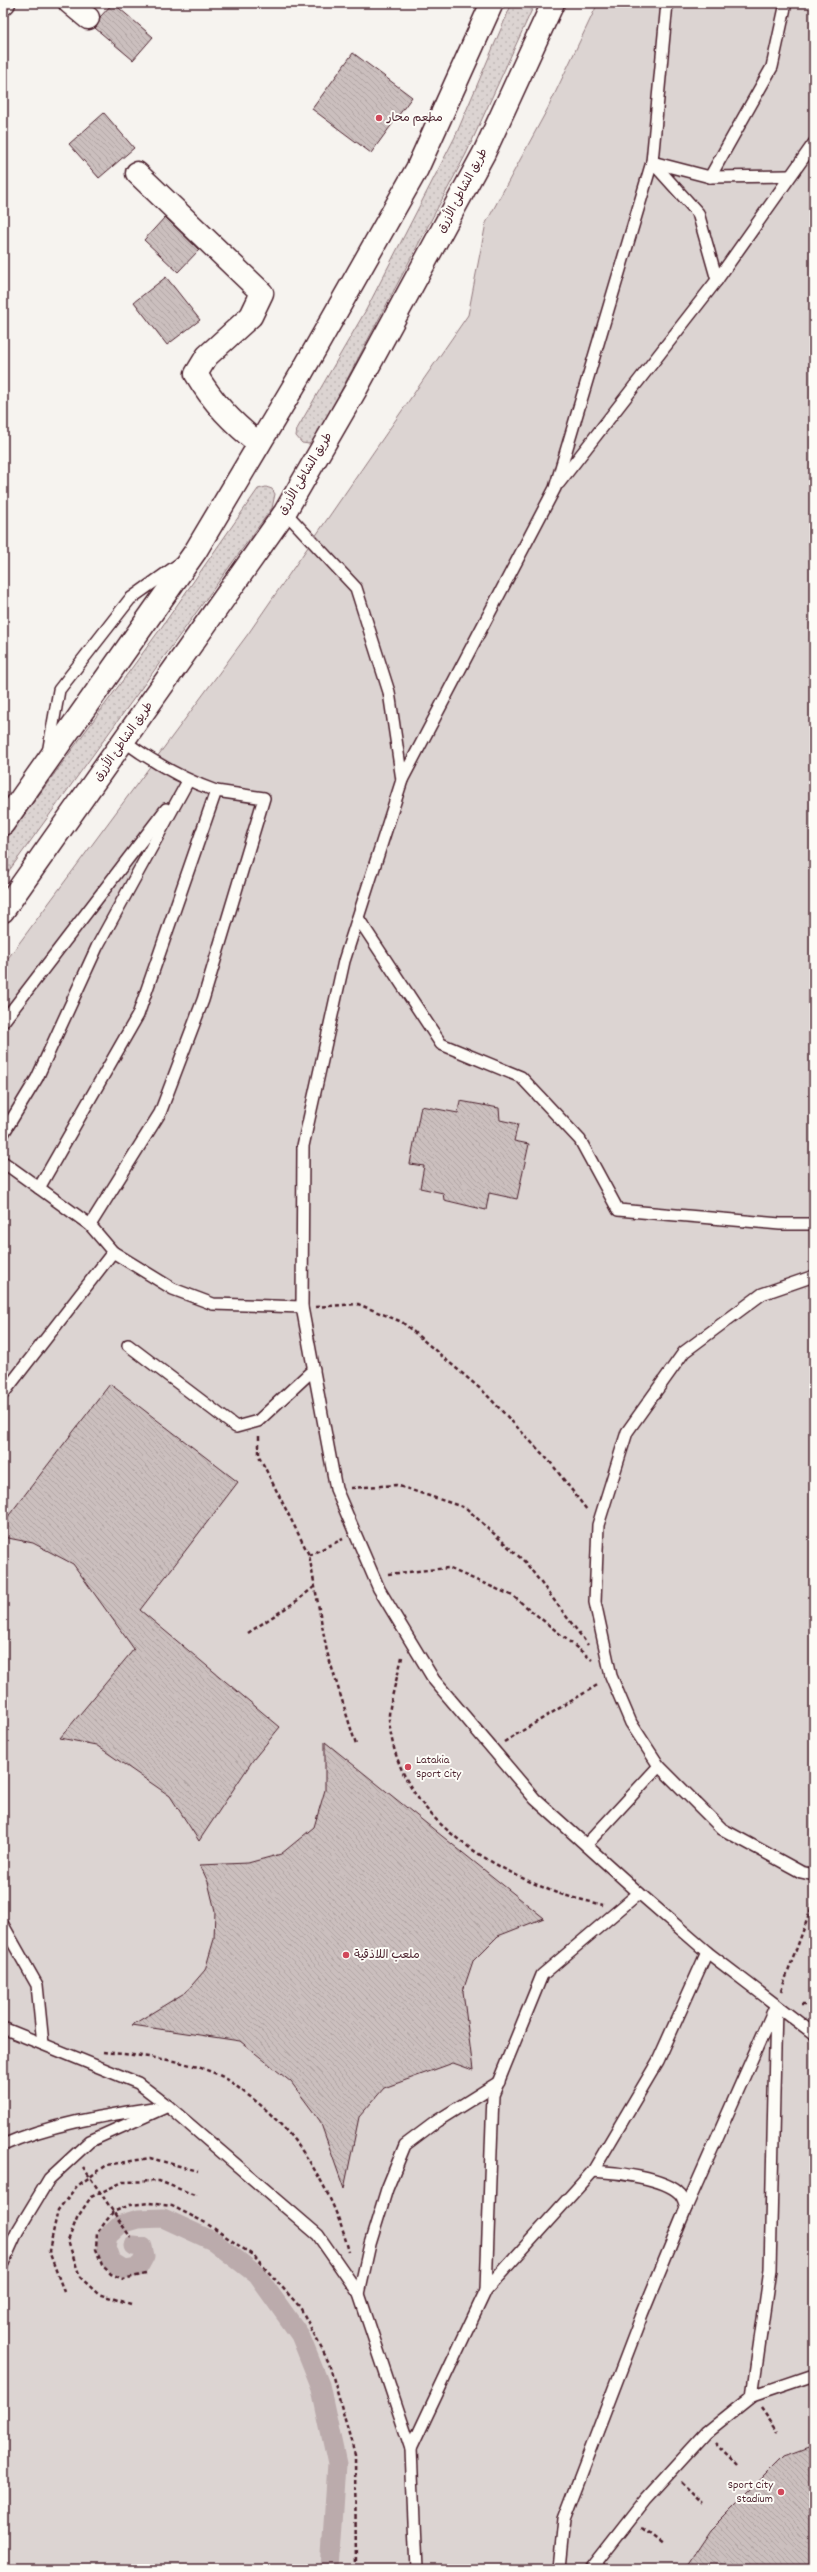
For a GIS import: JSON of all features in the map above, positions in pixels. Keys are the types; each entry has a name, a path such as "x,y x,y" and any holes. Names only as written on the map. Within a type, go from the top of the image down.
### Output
{"main road":[{"path":"70,3 88,18"},
{"path":"6,814 45,766 196,552 260,444 417,168 492,3"},
{"name":"طريق الشاطئ الأزرق","path":"3,911 285,512 355,391 484,153 553,3"},
{"path":"137,173 262,294 251,316 207,356 196,374 208,394 232,422 260,444"}],"lane":[{"path":"555,488 652,162 667,3"},
{"path":"710,177 772,68 786,3"},
{"path":"814,143 789,176 717,280 555,488 402,780 344,961 303,1146 302,1307 336,1489 374,1576 434,1680 535,1799 639,1893 708,1952 814,2034"},
{"path":"652,162 710,177 789,176"},
{"path":"652,162 698,213 717,280"},
{"path":"285,512 356,588 389,692 402,780"},
{"path":"45,766 59,690 130,598 196,552"},
{"path":"90,1225 160,1113 203,1000 264,798 216,791 188,781 153,763 124,741"},
{"path":"3,1022 188,781"},
{"path":"3,1134 38,1078 97,947 188,781"},
{"path":"40,1188 138,1015 216,791"},
{"path":"358,918 441,1044 521,1077 580,1140 618,1210 780,1224 814,1224"},
{"path":"3,1162 90,1225 113,1252 173,1289 213,1304 302,1307"},
{"path":"3,1394 113,1252"},
{"path":"814,1276 762,1294 684,1352 627,1432 598,1525 595,1602 611,1676 631,1723 658,1766 722,1829 801,1872 814,1875"},
{"path":"128,1345 236,1427 258,1421 314,1369"},
{"path":"586,1845 658,1766"},
{"path":"486,2290 493,2095 498,2082 542,1975 639,1893"},
{"path":"3,1925 37,1985 43,2044"},
{"path":"411,2449 486,2290 593,2171 658,2061 708,1952"},
{"path":"559,2569 564,2520 642,2315 686,2208 776,2005"},
{"path":"752,2396 770,2270 776,2005"},
{"path":"3,2028 138,2084 168,2106 318,2235 359,2294 411,2449 416,2569"},
{"path":"359,2294 374,2230 405,2145 437,2120 498,2082"},
{"path":"3,2145 22,2137 94,2117 168,2106"},
{"path":"3,2263 17,2232 49,2179 90,2141 168,2106"},
{"path":"593,2171 620,2173 659,2182 680,2193 686,2208"},
{"path":"591,2569 670,2472 706,2433 752,2396 814,2375"}],"path":[{"path":"302,1307 358,1304 402,1322 484,1392 551,1463 598,1525"},
{"path":"258,1421 259,1456 309,1554 327,1652 356,1745"},
{"path":"336,1489 396,1485 466,1508 526,1563 592,1651"},
{"path":"309,1554 355,1533"},
{"path":"374,1576 448,1568 506,1592 560,1633 611,1676 493,1750"},
{"path":"248,1633 292,1604 315,1586"},
{"path":"407,1635 389,1718 399,1766 422,1806 449,1833 497,1866 549,1890 619,1910"},
{"path":"776,2005 814,1901"},
{"path":"96,2051 164,2059 221,2076 257,2100 299,2143 344,2233 350,2256"},
{"path":"75,2155 131,2238"},
{"path":"64,2292 49,2251 58,2210 77,2186 107,2165 150,2158 198,2171"},
{"path":"132,2304 98,2294 80,2277 68,2241 77,2218 91,2197 123,2182 159,2182 197,2196"},
{"path":"146,2274 123,2279 111,2274 102,2265 96,2249 97,2233 113,2212 130,2205 148,2203 172,2206 206,2223 254,2256 300,2307 329,2363 355,2455 356,2569"},
{"path":"752,2396 778,2432"},
{"path":"706,2433 738,2466"},
{"path":"670,2472 703,2503"},
{"path":"630,2520 664,2545"}],"shaded area":[{"path":"512,3 535,3 466,154 315,440 309,444 302,443 296,436 297,429 366,310 455,137"},
{"name":"Latakia Sport City","path":"598,3 814,3 814,2569 3,2569 3,965 248,634 468,315 486,223 548,108"},
{"path":"266,487 272,489 275,494 272,508 3,879 3,844 161,628 258,489"}],"building":[{"path":"113,3 153,37 133,60 95,28 100,17"},
{"path":"353,53 412,97 371,153 312,109"},
{"path":"104,113 134,148 99,178 69,144"},
{"path":"165,217 199,250 178,272 144,240"},
{"path":"166,277 200,320 167,345 134,302"},
{"path":"460,1101 499,1108 500,1120 518,1124 514,1141 529,1144 517,1199 489,1193 486,1210 444,1200 443,1193 420,1188 424,1166 410,1164 421,1106 458,1113"},
{"path":"110,1384 238,1482 140,1610 280,1727 253,1760 199,1841 170,1796 96,1745 60,1738 134,1649 73,1564 33,1543 3,1537 3,1523"},
{"path":"325,1742 544,1918 498,1936 473,1961 463,1991 473,2070 453,2063 384,2088 359,2117 344,2189 320,2121 291,2082 240,2041 132,2025 186,1992 205,1970 214,1939 215,1911 208,1882 200,1865 248,1863 281,1854 314,1827 325,1790"},
{"name":"Sport City Stadium","path":"814,2445 814,2569 684,2569 711,2529 784,2456"}],"waterway":[{"path":"133,2246 143,2247 145,2256 139,2267 124,2269 111,2261 106,2247 108,2236 121,2224 138,2219 163,2218 213,2241 257,2275 300,2335 320,2385 337,2464 330,2569"}],"place":[{"name":"مطعم محار","path":"379,118"},
{"name":"Latakia Sport City","path":"408,1767"},
{"name":"ملعب اللاذقية","path":"346,1955"},
{"name":"Sport City Stadium","path":"781,2492"}]}
